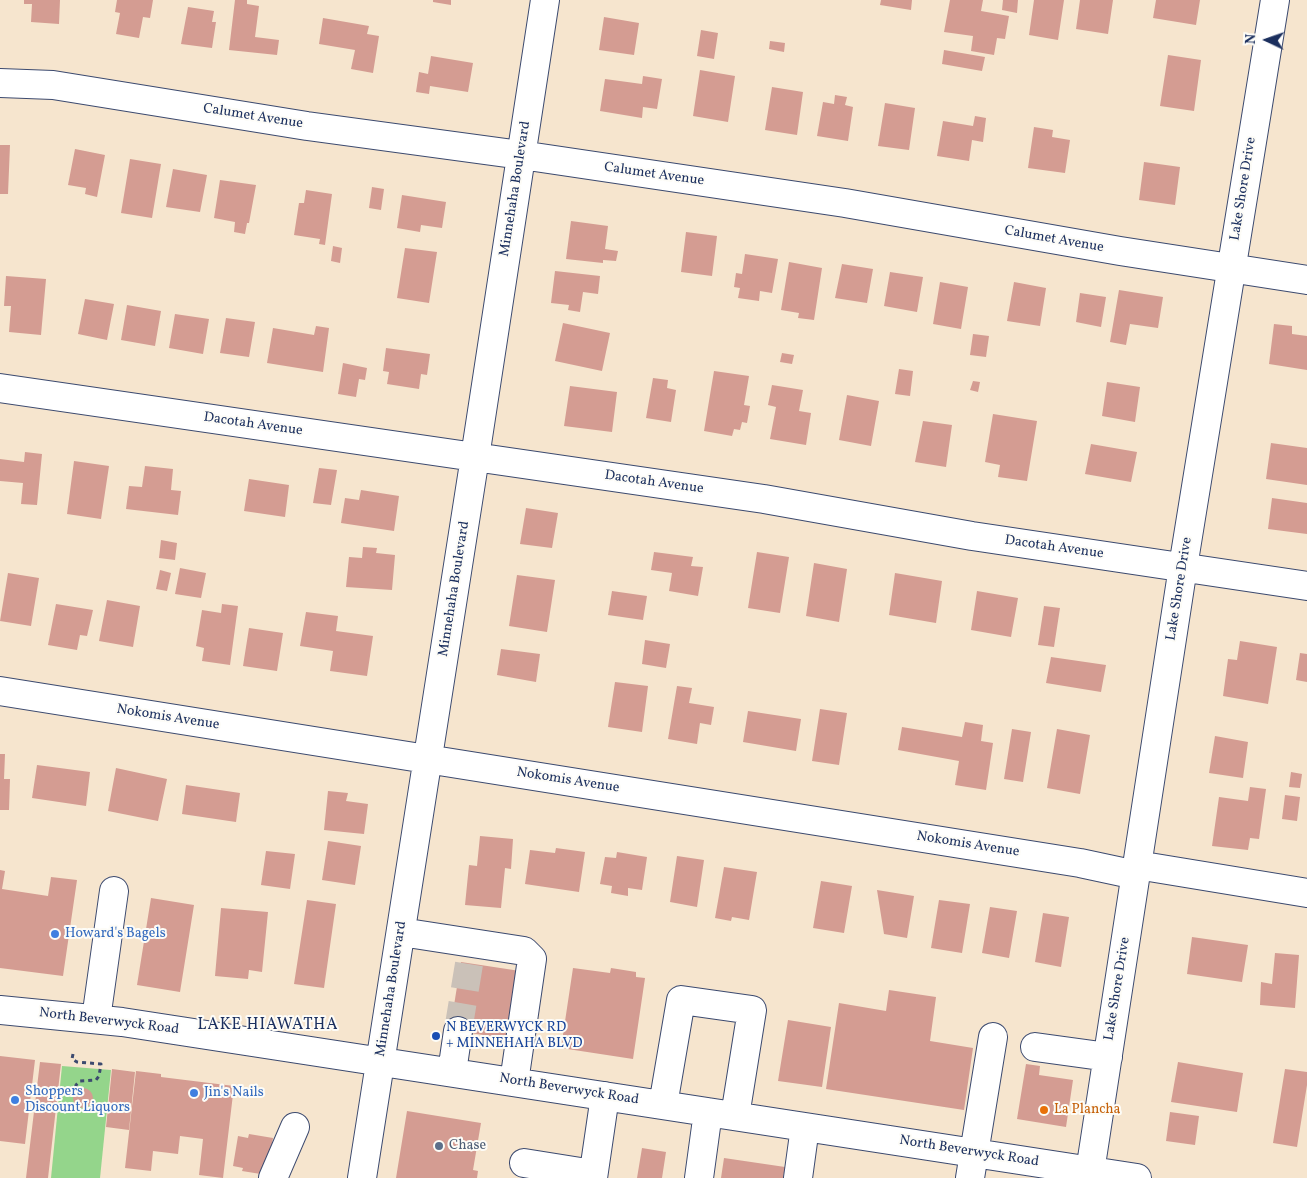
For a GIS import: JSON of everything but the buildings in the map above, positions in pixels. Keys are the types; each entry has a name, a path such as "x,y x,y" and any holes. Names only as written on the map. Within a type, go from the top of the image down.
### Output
{"street":[{"name":"Minnehaha Boulevard","path":"362,1178 476,457 545,0"},
{"name":"Lake Shore Drive","path":"1090,1174 1183,567 1275,0"},
{"name":"Calumet Avenue","path":"0,82 53,85 306,126 521,155 845,203 1120,251 1307,280"},
{"name":"Dacotah Avenue","path":"0,388 764,499 972,536 1307,586"},
{"name":"Nokomis Avenue","path":"0,691 1070,862 1307,893"},
{"path":"96,1019 114,891"},
{"path":"401,932 471,953 524,951 532,959 514,1082"},
{"path":"663,1105 680,1000 752,1010 722,1114 698,1178"},
{"name":"North Beverwyck Road","path":"0,1010 96,1019 805,1127 972,1165 1137,1178"},
{"path":"452,1072 458,1031"},
{"path":"972,1165 993,1036"},
{"path":"1034,1047 1108,1057"},
{"path":"524,1163 593,1176 606,1096"},
{"path":"798,1178 805,1127"},
{"path":"273,1178 295,1128"}],"path":[{"path":"72,1054 72,1059 78,1062 101,1064 99,1076 96,1080 80,1081 76,1084 76,1091"}],"green space":[{"path":"62,1066 111,1070 100,1178 51,1178"}],"tunnel":[{"path":"458,1031 469,964"}],"place":[{"name":"Howard's Bagels","path":"55,934"},
{"name":"N BEVERWYCK RD + MINNEHAHA BLVD","path":"436,1036"},
{"name":"Jin's Nails","path":"194,1093"},
{"name":"Shoppers Discount Liquors","path":"15,1100"},
{"name":"La Plancha","path":"1044,1110"},
{"name":"Chase","path":"439,1146"}],"district":[{"name":"LAKE HIAWATHA","path":"268,1026"}]}
